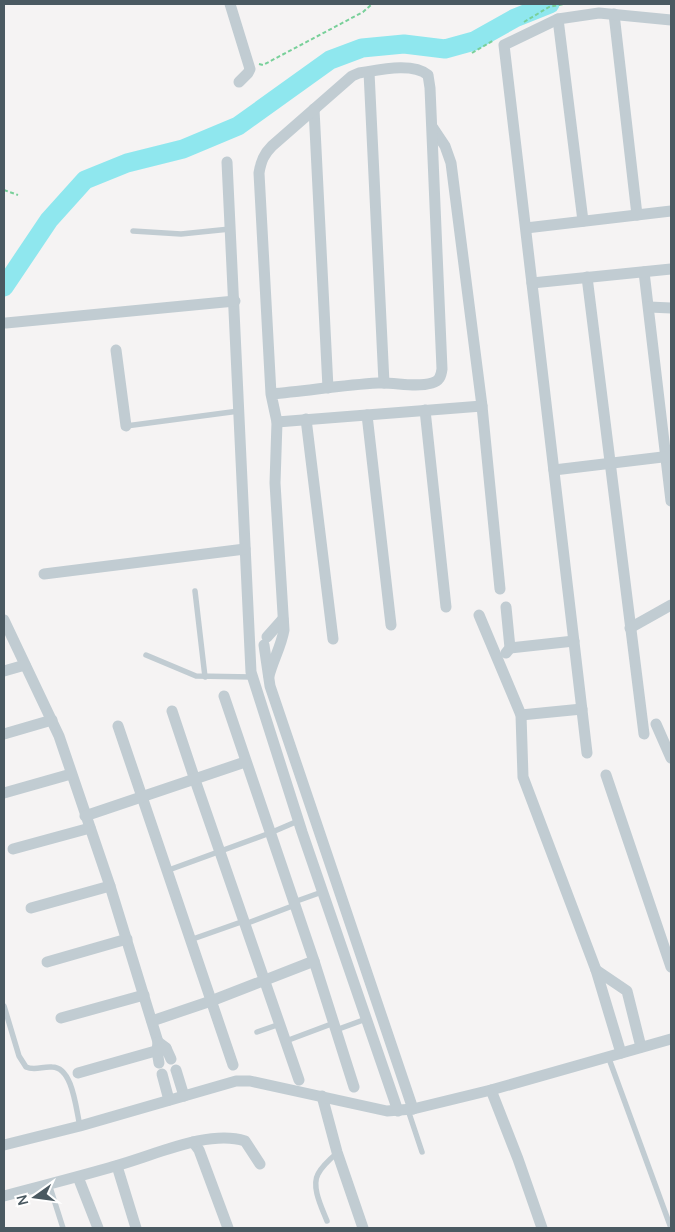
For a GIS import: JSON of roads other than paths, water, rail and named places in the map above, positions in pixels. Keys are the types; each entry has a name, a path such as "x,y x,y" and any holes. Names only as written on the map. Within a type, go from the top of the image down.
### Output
{"street":[{"path":"230,4 250,69 239,82"},
{"path":"587,753 504,45 558,19 599,13 671,20"},
{"path":"614,14 637,215"},
{"path":"558,19 583,221"},
{"path":"269,676 284,630 275,483 277,422 271,394 260,163 265,153 352,76 412,67 422,70 428,75 432,128 441,377 436,382 425,385 384,383 271,394"},
{"path":"369,72 384,383"},
{"path":"314,109 328,388"},
{"path":"432,128 445,146 451,163 482,406 500,589"},
{"path":"227,162 252,678 298,821 366,1019 406,1110"},
{"path":"526,228 671,211"},
{"path":"532,283 671,269"},
{"path":"644,272 669,456 671,501"},
{"path":"587,277 644,734"},
{"path":"6,323 235,301"},
{"path":"649,307 671,308"},
{"path":"116,350 126,426"},
{"path":"277,422 482,406"},
{"path":"426,410 446,607"},
{"path":"367,415 391,625"},
{"path":"306,420 333,639"},
{"path":"554,470 669,456"},
{"path":"44,574 245,549"},
{"path":"630,628 671,604"},
{"path":"506,607 510,648"},
{"path":"479,615 521,715 523,777 596,970 621,1052"},
{"path":"283,619 266,641 269,676 273,695 406,1110"},
{"path":"4,620 52,720 110,886 160,1047 160,1069 169,1100"},
{"path":"498,662 510,648 574,641"},
{"path":"4,671 26,665"},
{"path":"224,696 314,961 354,1088"},
{"path":"521,715 582,709"},
{"path":"172,711 299,1080"},
{"path":"4,734 52,720"},
{"path":"656,724 671,758"},
{"path":"118,726 233,1065"},
{"path":"85,816 246,762"},
{"path":"4,793 71,774"},
{"path":"606,775 671,967"},
{"path":"13,849 90,828"},
{"path":"30,908 110,886"},
{"path":"47,962 127,939"},
{"path":"152,1021 265,981 314,961"},
{"path":"596,970 627,991 642,1047"},
{"path":"61,1018 144,995"},
{"path":"4,1145 80,1126 236,1081 250,1081 388,1111 406,1110 492,1090 671,1039"},
{"path":"160,1047 174,1064 184,1096"},
{"path":"78,1073 160,1047"},
{"path":"492,1090 542,1228"},
{"path":"322,1096 337,1152 363,1228"},
{"path":"4,1196 117,1166 193,1142 215,1138 231,1138 246,1141 260,1164"},
{"path":"193,1142 199,1150 228,1228"},
{"path":"117,1166 136,1228"},
{"path":"78,1176 98,1228"}],"lane":[{"path":"133,231 181,234 230,229"},
{"path":"126,426 239,411"},
{"path":"195,591 205,677"},
{"path":"146,655 205,677 252,678"},
{"path":"166,871 298,821"},
{"path":"190,940 245,923 322,892"},
{"path":"4,1006 19,1056 26,1067 35,1069 51,1066 58,1067 69,1078 80,1126"},
{"path":"286,1041 366,1019"},
{"path":"256,1032 280,1024"},
{"path":"608,1056 671,1228"},
{"path":"406,1110 422,1152"},
{"path":"327,1221 315,1182 322,1168 337,1152"},
{"path":"49,1184 63,1228"}],"waterway":[{"path":"4,287 49,220 85,180 127,163 183,149 238,126 330,60 362,48 404,44 445,49 474,41 515,18 550,4"}]}
